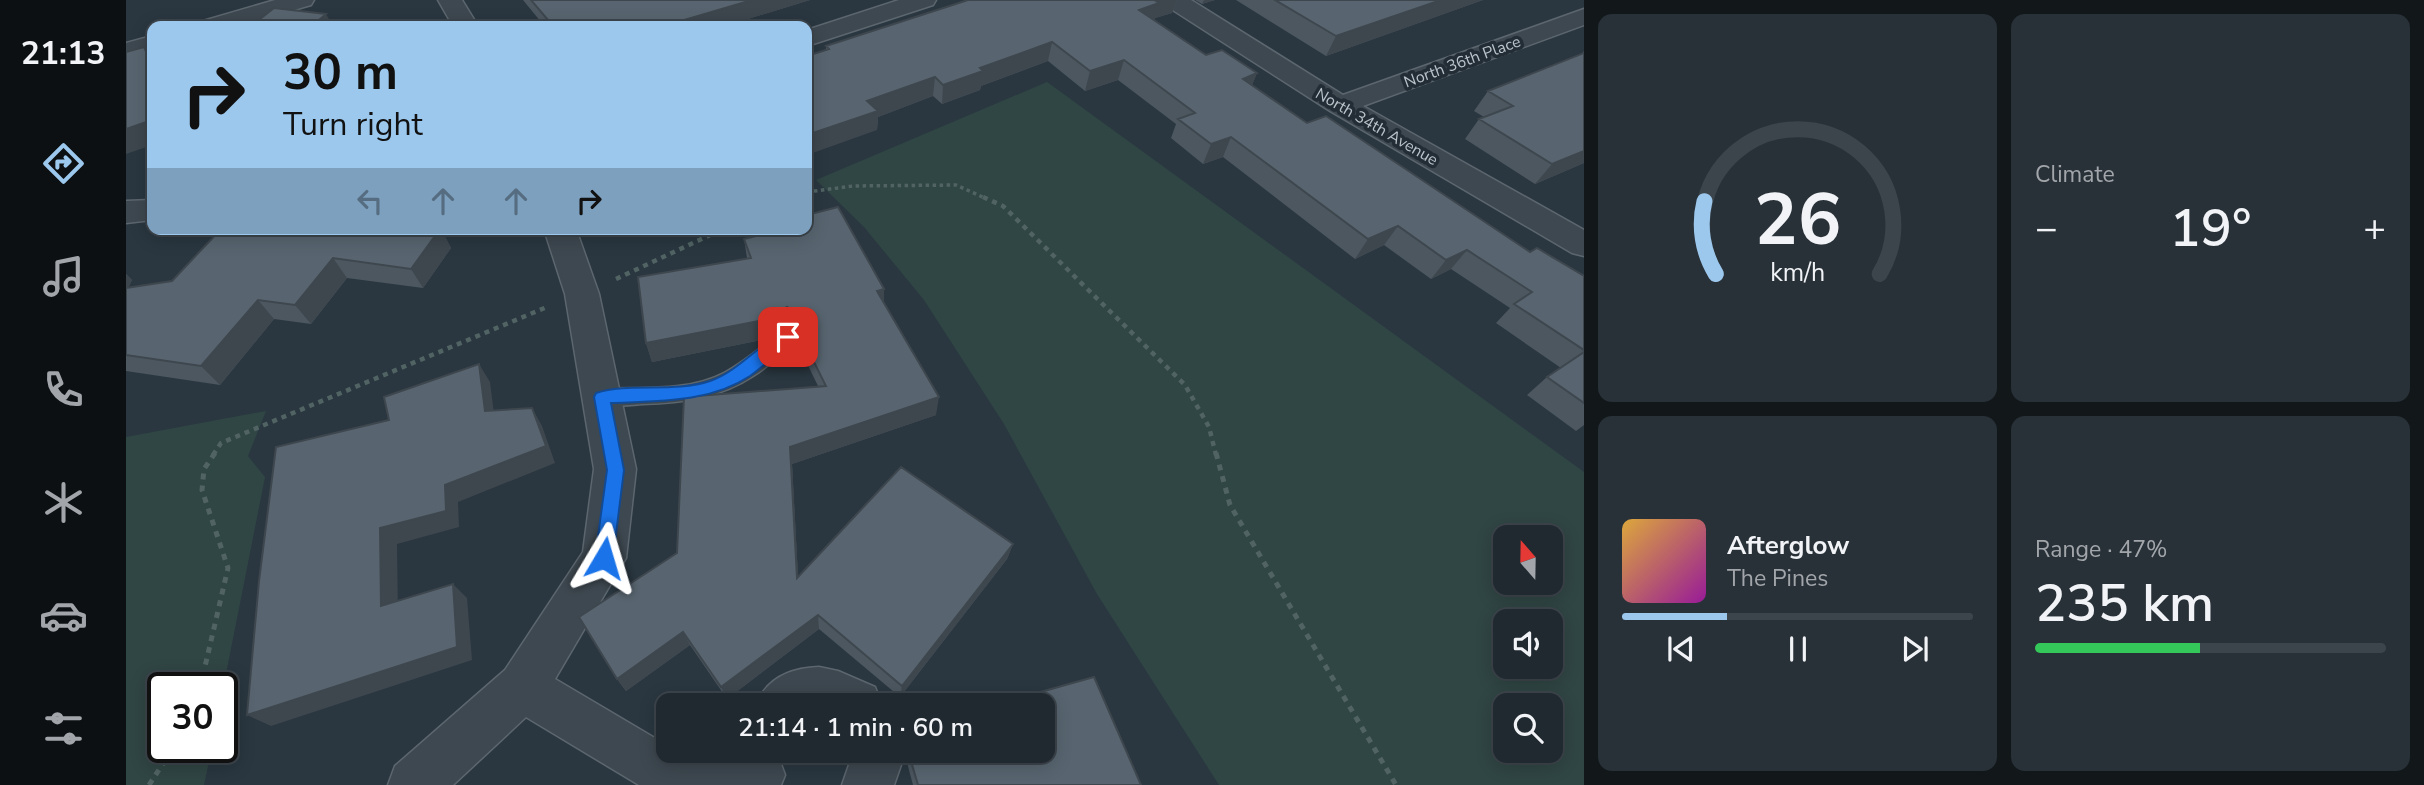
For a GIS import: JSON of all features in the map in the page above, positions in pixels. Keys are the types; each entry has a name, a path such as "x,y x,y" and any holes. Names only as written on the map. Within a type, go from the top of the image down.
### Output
{"street":[{"path":"229,21 302,0"},
{"path":"450,0 462,21"},
{"path":"812,36 924,0"},
{"name":"North 34th Avenue","path":"1174,0 1340,105 1584,245"},
{"name":"North 36th Place","path":"1340,105 1584,16"},
{"path":"126,51 147,45"},
{"path":"126,212 147,210"},
{"path":"414,785 522,687 604,558 615,470 582,294 563,235"},
{"path":"522,687 646,762 760,770"},
{"path":"802,693 832,693"},
{"path":"868,785 876,763"}],"lane":[{"path":"602,397 668,394 712,387 743,372 788,337"}],"path":[{"path":"812,190 853,186 956,185 1003,206 1185,385 1209,427 1230,505 1395,785"},
{"path":"204,672 228,568 202,490 204,469 221,443 507,321 582,294 710,235"},
{"path":"149,785 163,763"}],"green space":[{"path":"1047,82 1584,472 1584,785 1219,785 1097,594 1004,424 924,300 864,227 816,180"},
{"path":"266,411 248,456 265,477 226,672 147,672 147,763 209,763 204,785 126,785 126,437"}],"building":[{"path":"531,0 752,0 681,21 544,21 548,20"},
{"path":"968,0 1158,0 1156,1 1159,3 1139,10 1206,55 1222,50 1257,73 1243,79 1307,123 1326,116 1530,252 1537,248 1584,276 1584,350 1514,304 1532,292 1467,250 1446,260 1398,226 1368,239 1231,137 1211,144 1178,119 1195,113 1124,60 1090,71 1052,42 980,68 983,71 943,85 935,77 867,101 878,111 812,133 812,54 829,49 826,46"},
{"path":"1275,0 1441,0 1336,36"},
{"path":"274,8 326,14 318,21 257,21"},
{"path":"144,47 147,53 147,122 126,129 126,52"},
{"path":"1584,53 1584,151 1552,164 1479,119 1513,106 1488,91"},
{"path":"838,207 884,289 877,291 939,397 790,447 797,578 901,467 1013,544 902,686 818,615 721,687 683,632 617,679 579,617 677,553 684,397 826,386 795,324 799,316 787,307 764,320 646,343 638,277 751,258 744,239 760,235 812,235 812,214"},
{"path":"215,235 436,235 411,269 333,258 295,305 258,300 201,366 126,355 126,288 172,281"},
{"path":"1584,352 1584,403 1547,377"},
{"path":"479,364 485,411 532,408 546,446 445,485 446,511 380,528 381,606 453,584 457,647 247,715 259,581 276,447 389,420 384,397"},
{"path":"1094,677 1141,785 918,785 912,763 1055,763 1055,693 1037,693"}],"route":[{"path":"604,558 615,470 602,397 692,392 712,387 743,372 788,337"}]}
